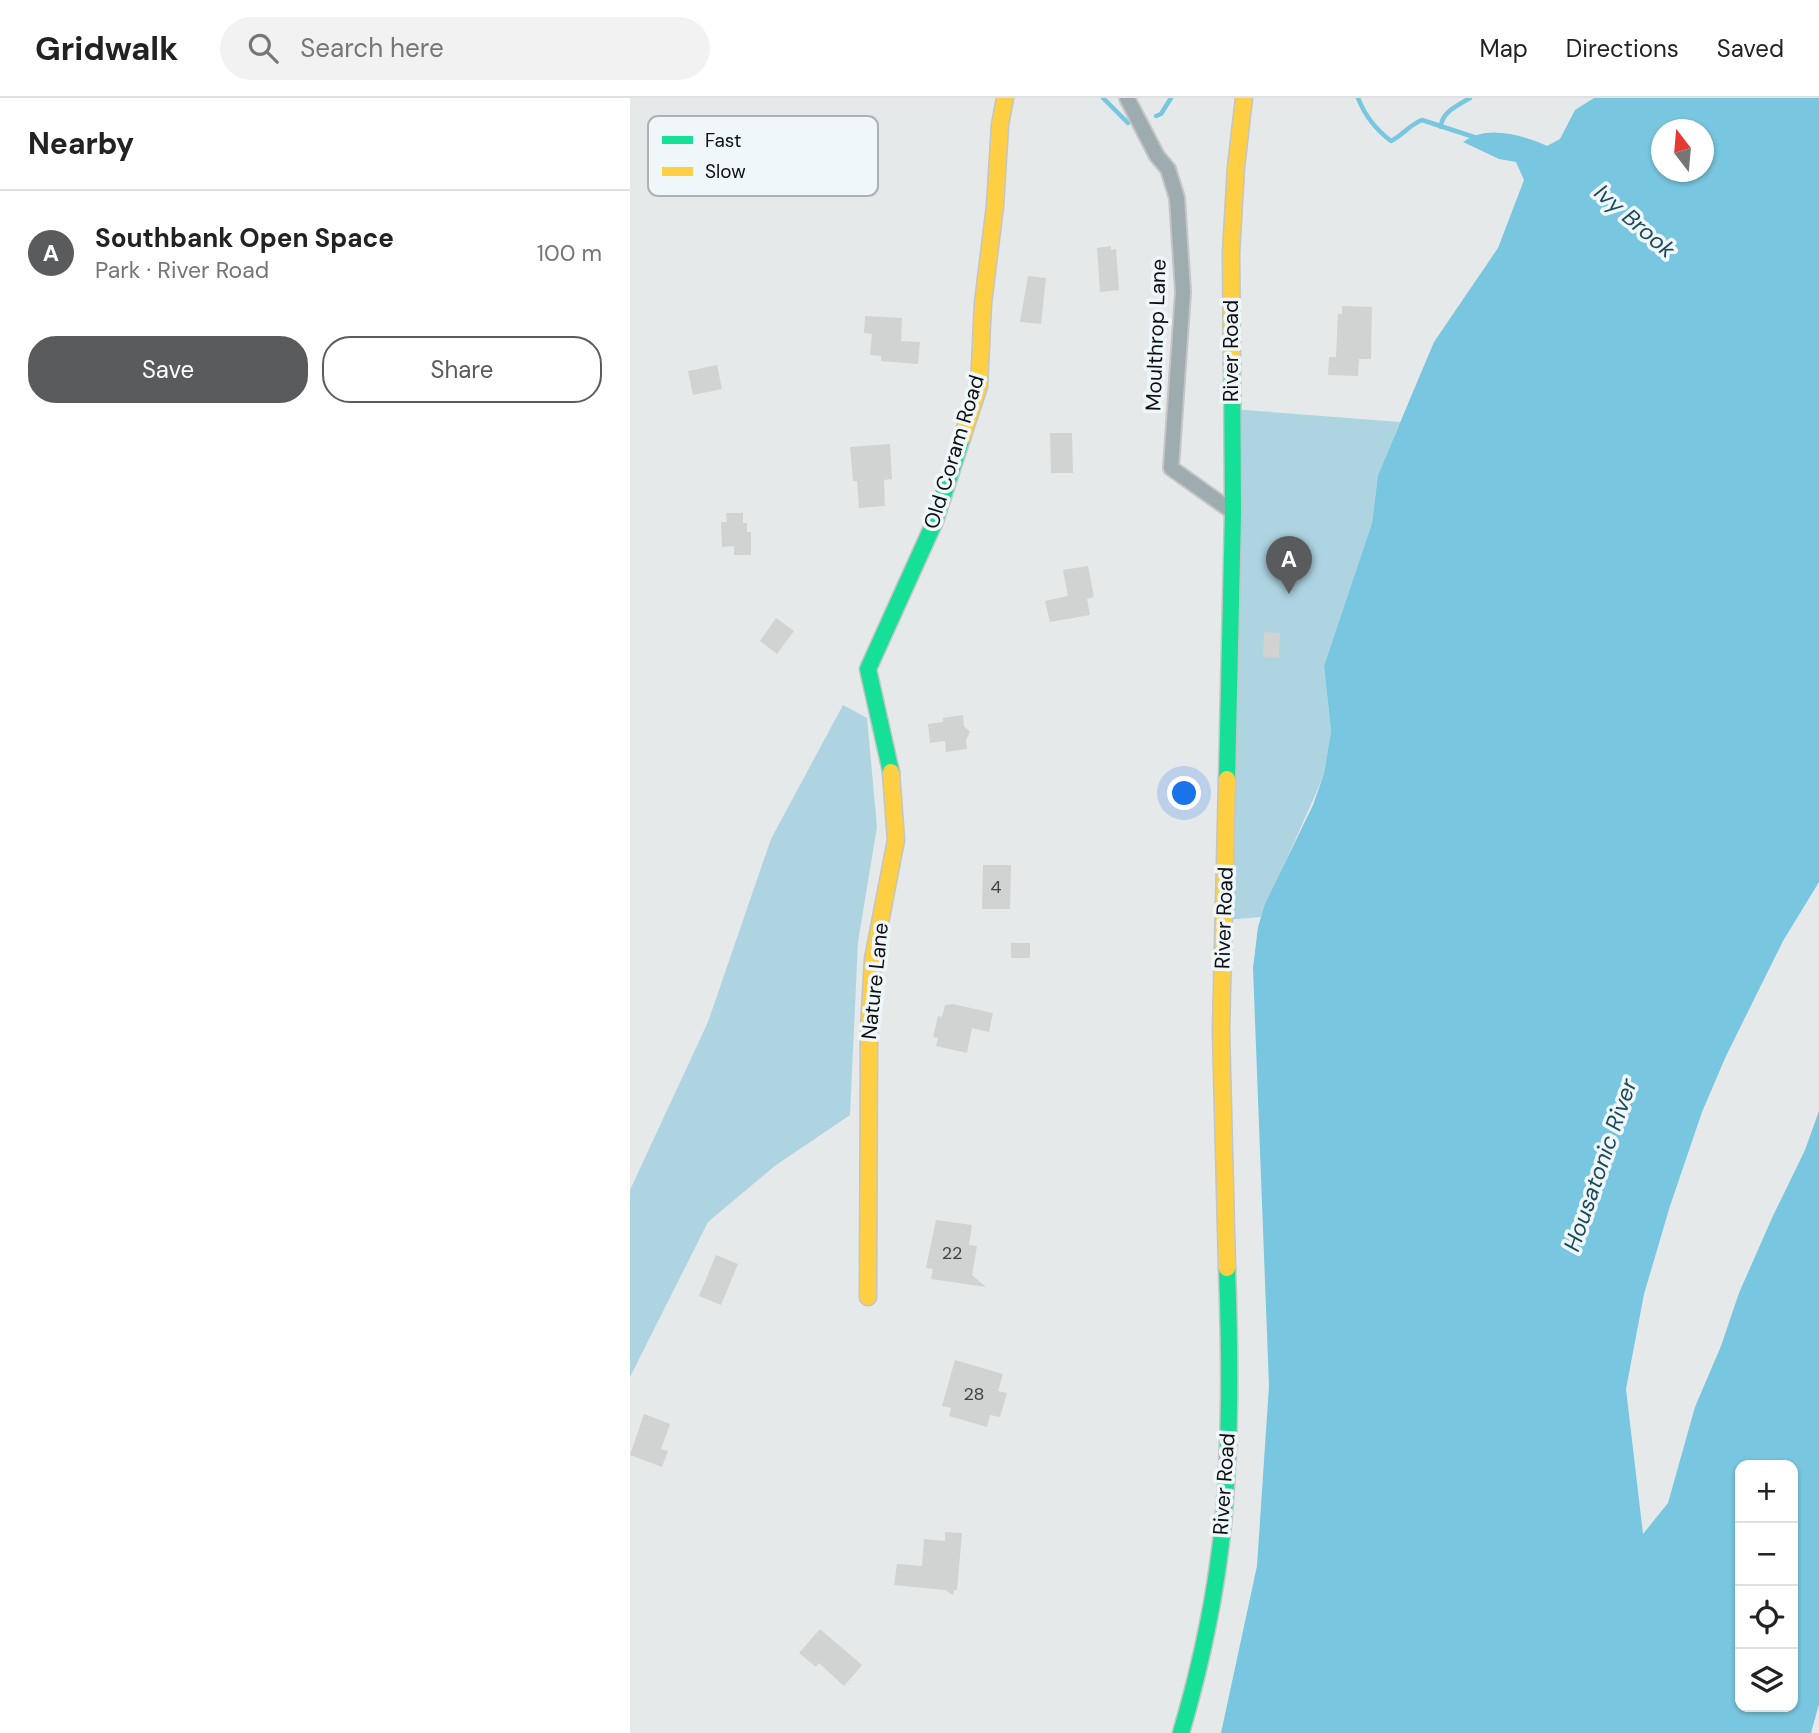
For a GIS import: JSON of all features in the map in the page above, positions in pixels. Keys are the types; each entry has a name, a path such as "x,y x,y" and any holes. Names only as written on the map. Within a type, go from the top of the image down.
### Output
{"main road":[{"name":"Old Coram Road","path":"868,670 936,519 979,386 983,303 995,206 1000,125 1006,98"},
{"name":"River Road","path":"1181,1733 1193,1692 1211,1608 1223,1525 1228,1449 1230,1369 1221,1031 1233,512 1231,253 1236,167 1244,98"},
{"name":"Nature Lane","path":"868,670 892,774 896,840 873,959 869,1042 868,1297"}],"street":[{"name":"Moulthrop Lane","path":"1127,98 1157,156 1168,169 1177,198 1183,292 1171,468 1233,512"}],"shaded area":[{"path":"1232,409 1400,422 1378,475 1372,523 1324,666 1331,731 1324,775 1261,917 1226,920"},
{"path":"843,705 867,718 877,827 858,942 850,1115 776,1165 708,1222 630,1377 630,1190 708,1022 771,839"}],"water":[{"name":"Housatonic River","path":"1594,98 1819,98 1819,882 1783,941 1726,1056 1702,1112 1644,1294 1626,1389 1643,1534 1668,1503 1695,1407 1721,1346 1739,1293 1805,1150 1819,1111 1819,1704 1811,1733 1221,1733 1257,1566 1269,1386 1253,968 1258,927 1265,904 1313,805 1324,774 1331,731 1324,666 1372,523 1378,475 1434,342 1498,248 1524,180 1516,162 1499,159 1463,142 1483,133 1494,132 1516,135 1547,146 1560,139 1575,110"}],"building":[{"path":"1111,246 1111,250 1116,249 1119,290 1100,292 1097,248"},
{"path":"1028,276 1046,278 1041,324 1020,322"},
{"path":"1342,306 1372,307 1371,359 1359,359 1358,376 1328,375 1329,357 1336,357 1338,314 1342,314"},
{"path":"865,316 902,318 901,341 920,342 918,364 881,361 881,356 870,355 872,334 864,333"},
{"path":"717,365 722,389 693,395 688,371"},
{"path":"1050,433 1072,433 1073,473 1051,473"},
{"path":"890,444 892,479 884,480 885,506 859,508 850,447"},
{"path":"726,513 743,513 743,523 747,523 747,532 751,532 751,555 734,555 734,546 722,547 721,522 727,522"},
{"path":"1088,566 1094,597 1087,599 1090,615 1050,622 1045,601 1068,596 1063,570"},
{"path":"776,618 794,631 777,654 760,641"},
{"path":"1264,632 1280,633 1279,658 1263,657"},
{"path":"963,715 964,726 970,732 966,740 967,749 946,752 945,741 930,743 928,724"},
{"path":"983,865 1011,865 1010,909 982,909"},
{"path":"1011,943 1030,943 1030,958 1011,958"},
{"path":"953,1004 993,1013 989,1032 972,1028 967,1053 936,1046 938,1038 933,1037 938,1016 942,1017 945,1005"},
{"path":"936,1220 972,1225 969,1245 977,1246 972,1275 986,1287 931,1279 933,1269 926,1268"},
{"path":"716,1255 738,1264 721,1305 699,1296"},
{"path":"955,1360 1003,1374 998,1391 1007,1393 1000,1417 990,1415 987,1427 949,1416 951,1408 942,1406"},
{"path":"644,1414 670,1424 661,1449 668,1451 662,1467 630,1455"},
{"path":"945,1532 962,1533 957,1590 954,1590 953,1595 945,1590 894,1585 897,1564 922,1566 924,1539 945,1541"},
{"path":"820,1629 862,1665 844,1686 819,1663 816,1667 799,1653"}],"waterway":[{"path":"1103,98 1128,123"},
{"path":"1156,116 1161,114 1171,98"},
{"path":"1358,98 1371,122 1391,141 1422,120 1474,137"},
{"name":"Ivy Brook","path":"1441,127 1447,113 1470,98"}],"traffic: fast":[{"path":"1227,779 1233,512 1232,363"},
{"path":"891,772 868,669 935,521 962,438"},
{"path":"1181,1733 1207,1630 1223,1524 1229,1396 1227,1268"}],"traffic: slow":[{"path":"962,438 979,386 983,303 1005,98"},
{"path":"1232,363 1231,253 1236,167 1244,98"},
{"path":"868,1297 869,1029 873,959 896,840 891,772"},
{"path":"1227,779 1221,1031 1227,1268"}],"place":[{"name":"Southbank Open Space","path":"1289,594"}]}
